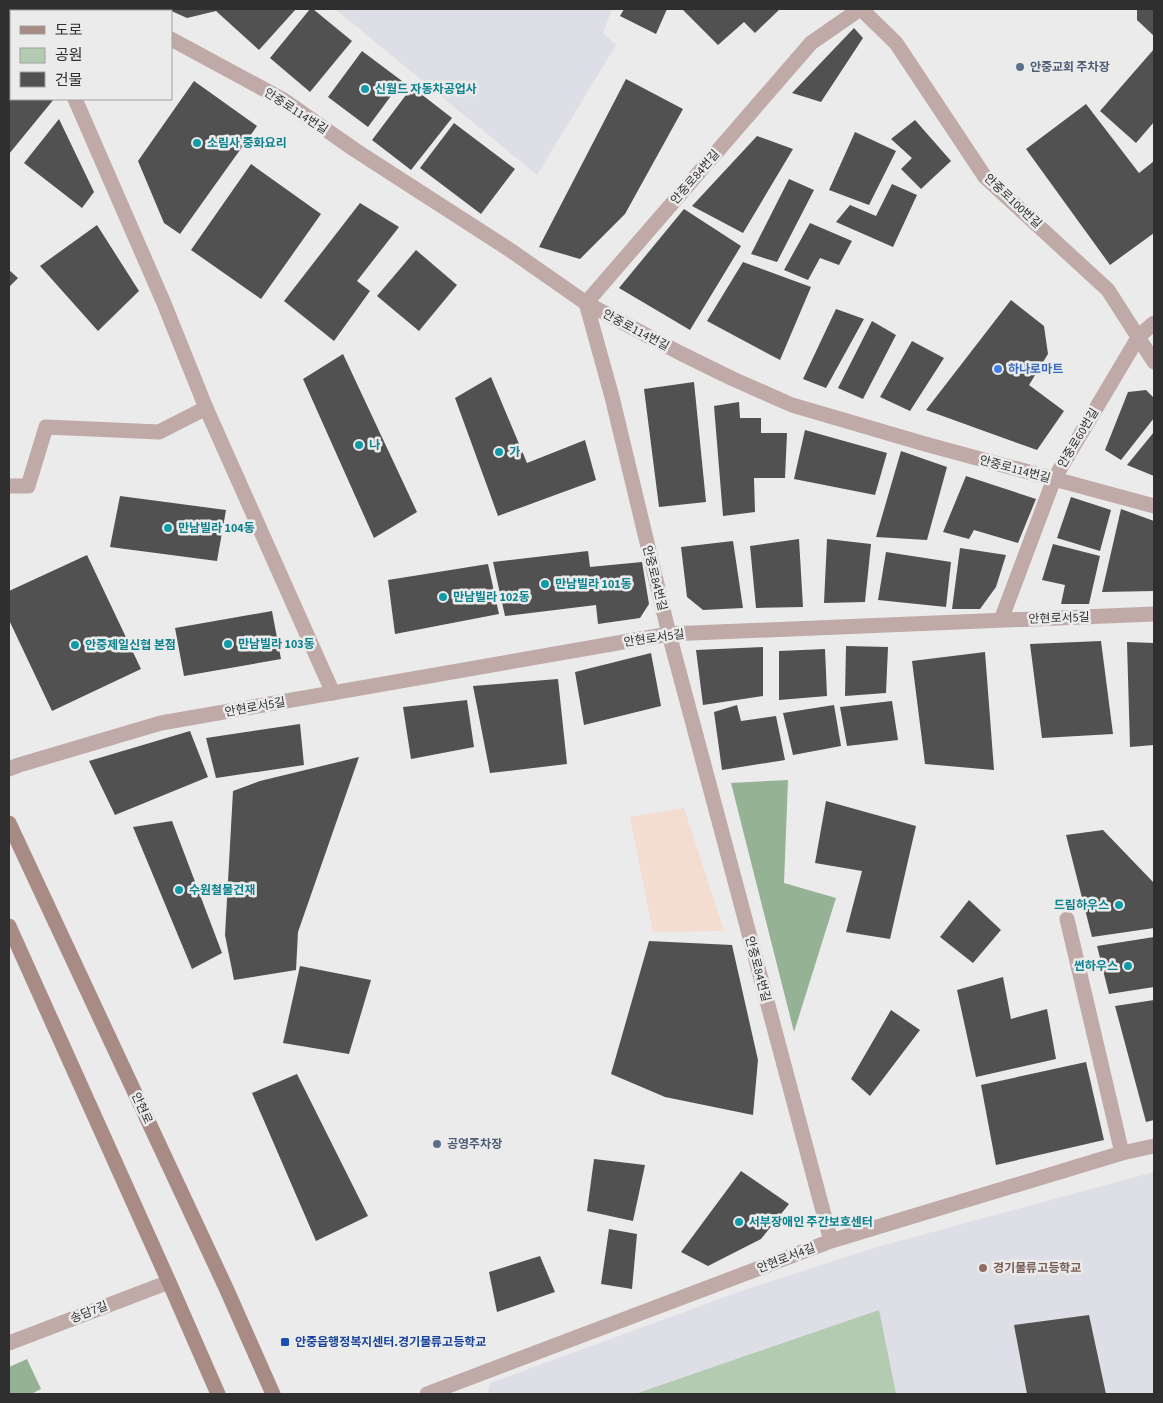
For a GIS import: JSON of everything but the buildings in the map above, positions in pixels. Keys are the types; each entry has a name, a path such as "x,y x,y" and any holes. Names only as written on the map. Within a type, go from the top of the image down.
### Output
{"main road":[{"name":"안현로","path":"9,822 222,1279 273,1394"},
{"path":"9,926 218,1394"}],"street":[{"name":"안중로84번길","path":"831,1242 669,634 612,397 586,303 812,43 861,9"},
{"name":"안중로100번길","path":"861,9 896,44 985,177 1108,290 1154,362"},
{"name":"안중로114번길","path":"172,40 282,100 355,150 510,250 586,303 680,353 792,405 925,444 1154,506"},
{"path":"75,100 163,300 206,408 333,693"},
{"name":"안중로60번길","path":"1001,620 1054,479 1139,336 1154,324"},
{"path":"9,486 28,486 46,427 159,432 206,408"},
{"name":"안현로서5길","path":"9,769 161,723 669,634 1154,614"},
{"path":"1067,919 1122,1153"},
{"name":"안현로서4길","path":"427,1394 831,1242 1122,1153 1154,1146"},
{"name":"송담7길","path":"9,1343 169,1282"}],"shaded area":[{"path":"335,9 612,9 603,33 616,45 537,175"},
{"path":"684,808 724,931 653,932 630,817"},
{"name":"경기물류고등학교","path":"1154,1172 1154,1394 488,1394 490,1383 747,1289 877,1247"}],"green space":[{"path":"788,780 784,883 836,898 794,1032 731,783"},
{"path":"879,1310 896,1394 635,1394"},
{"path":"27,1359 41,1389 31,1394 9,1394 9,1367"}],"place":[{"name":"안중교회 주차장","path":"1020,67"},
{"name":"신월드 자동차공업사","path":"365,89"},
{"name":"소림사 중화요리","path":"197,143"},
{"name":"하나로마트","path":"998,369"},
{"name":"나","path":"359,445"},
{"name":"가","path":"499,452"},
{"name":"만남빌라 104동","path":"168,528"},
{"name":"만남빌라 101동","path":"545,584"},
{"name":"만남빌라 102동","path":"443,597"},
{"name":"만남빌라 103동","path":"228,644"},
{"name":"안중제일신협 본점","path":"75,645"},
{"name":"수원철물건재","path":"179,890"},
{"name":"드림하우스","path":"1119,905"},
{"name":"썬하우스","path":"1128,966"},
{"name":"공영주차장","path":"437,1144"},
{"name":"서부장애인 주간보호센터","path":"739,1222"},
{"name":"경기물류고등학교","path":"983,1268"},
{"name":"안중읍행정복지센터.경기물류고등학교","path":"285,1342"}]}
